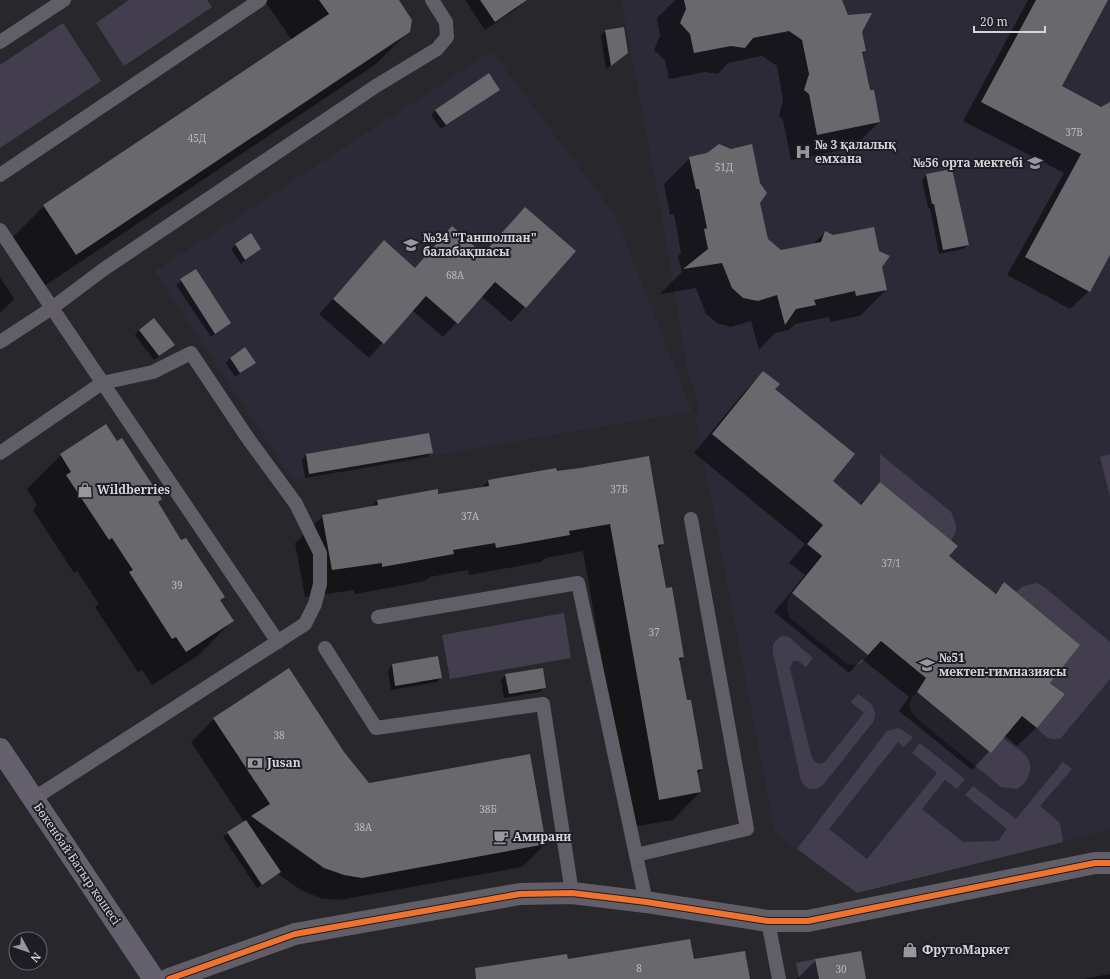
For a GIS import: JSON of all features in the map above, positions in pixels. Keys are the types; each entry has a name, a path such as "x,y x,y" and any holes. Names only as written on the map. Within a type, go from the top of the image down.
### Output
{"main road":[{"name":"Бөкенбай Батыр көшесі","path":"0,749 154,979"}],"street":[{"path":"169,979 295,934 520,894 572,893 646,902 768,921 808,921 1095,863 1110,863"}],"lane":[{"path":"0,42 64,0"},
{"path":"0,175 260,0"},
{"path":"0,342 364,95 437,49 447,37 446,22 432,0"},
{"path":"0,230 278,642"},
{"path":"0,453 102,383 153,372 191,353 247,437 296,504 320,553 320,584 315,604 305,624 33,799"},
{"path":"636,855 747,829 691,519"},
{"path":"378,617 578,582 646,902"},
{"path":"325,648 376,728 543,704 572,893"},
{"path":"768,921 779,979"}],"shaded area":[{"path":"129,0 207,0 212,7 124,66 96,23"},
{"path":"621,0 1110,0 1110,830 857,893 775,833 696,420 699,403 688,375 660,206"},
{"path":"63,23 101,81 0,148 0,65"},
{"name":"№34 \"Таншолпан\" балабақшасы","path":"492,51 615,215 692,411 293,480 155,271"},
{"path":"880,454 951,512 956,530 951,540 880,482"},
{"path":"1110,454 1110,496 1100,457"},
{"path":"1036,583 1044,587 1110,642 1110,679 1061,738 1057,739 1048,738 1037,728 1065,694 1046,679 1062,667 1080,645 1016,592 1022,587"},
{"path":"792,593 868,655 864,660 859,664 847,664 790,618 787,611 787,605"},
{"path":"564,613 571,658 450,679 442,635"},
{"path":"782,636 789,637 813,658 806,667 798,661 793,661 790,668 811,755 814,761 819,764 825,762 864,713 851,702 858,694 872,705 875,713 873,722 823,785 817,789 808,788 801,781 773,653 774,643"},
{"path":"917,692 991,752 1003,738 1020,750 1030,763 1030,772 1024,783 1017,789 1001,787 915,717 910,707 910,701"},
{"path":"898,728 913,737 904,747 898,742 829,829 867,859 937,773 912,753 920,743 965,779 957,789 945,780 922,809 963,842 998,841 1007,829 965,795 973,786 1016,819 1063,762 1072,769 1040,806 1060,823 1063,842 857,893 797,849 887,731"},
{"path":"815,959 819,979 799,979 796,963"}],"building":[{"path":"319,0 399,0 412,20 410,32 76,255 43,205 329,14"},
{"path":"480,0 527,0 495,22"},
{"path":"684,0 842,0 848,15 872,13 862,32 866,51 862,52 870,90 874,90 880,122 817,135 809,94 804,90 809,74 802,40 789,31 753,38 745,48 731,46 694,53 690,34 680,23 686,9"},
{"path":"1036,0 1108,0 1062,86 1101,107 1110,102 1110,255 1090,292 1025,257 1081,154 981,102"},
{"path":"624,27 628,53 611,66 605,30"},
{"path":"489,73 500,90 446,125 435,110"},
{"path":"719,144 731,149 752,144 760,183 767,193 760,203 768,239 781,250 821,242 825,231 833,235 874,227 879,251 890,256 882,267 887,290 856,296 855,291 814,300 816,305 796,309 785,325 777,295 758,301 743,298 732,288 722,263 683,269 708,249 704,229 707,228 699,189 696,189 689,157 707,153"},
{"path":"952,169 969,245 943,250 934,204 932,204 926,174"},
{"path":"525,207 576,251 526,308 495,282 458,324 426,296 384,344 333,299 384,240 415,268 452,226 483,254"},
{"path":"251,233 261,249 245,260 235,244"},
{"path":"196,269 231,323 215,334 180,279"},
{"path":"154,318 175,345 159,356 139,330"},
{"path":"245,347 256,363 240,373 230,358"},
{"path":"763,371 780,384 775,389 855,454 833,481 861,505 880,482 958,546 949,556 972,575 996,594 1004,582 1080,645 1050,683 1065,694 1037,728 1022,716 991,753 917,692 926,678 881,641 868,655 792,593 822,556 807,544 823,525 712,434"},
{"path":"106,424 117,441 122,438 162,499 158,502 181,540 186,538 225,597 220,600 234,621 186,652 176,637 172,639 129,572 133,570 112,538 109,540 66,475 71,472 60,454"},
{"path":"429,433 433,453 309,474 306,454"},
{"path":"649,456 664,544 658,545 666,588 672,587 684,657 679,658 687,700 691,700 703,769 697,770 701,792 659,800 610,524 569,531 570,535 496,548 495,543 453,550 454,554 382,567 382,563 332,570 322,515 378,505 377,500 438,489 438,494 489,486 488,480 556,468 557,471"},
{"path":"438,656 442,678 395,686 392,664"},
{"path":"289,668 344,752 369,783 530,754 546,844 362,878 344,875 324,868 251,816 270,804 213,718"},
{"path":"543,668 546,688 509,694 505,674"},
{"path":"246,820 281,872 262,885 227,832"},
{"path":"690,939 694,959 745,951 750,979 476,979 475,968 567,954 568,959"},
{"path":"861,951 866,979 819,979 815,959"}],"cycle path":[{"path":"169,979 295,934 520,894 572,893 646,902 768,921 808,921 1095,863 1110,863"}],"place":[{"name":"№ 3 қалалық емхана","path":"803,152"},
{"name":"№56 орта мектебі","path":"1035,163"},
{"name":"№34 \"Таншолпан\" балабақшасы","path":"411,245"},
{"name":"Wildberries","path":"85,490"},
{"name":"№51 мектеп-гимназиясы","path":"927,665"},
{"name":"Jusan","path":"255,763"},
{"name":"Амирани","path":"501,837"},
{"name":"ФрутоМаркет","path":"910,950"}]}
